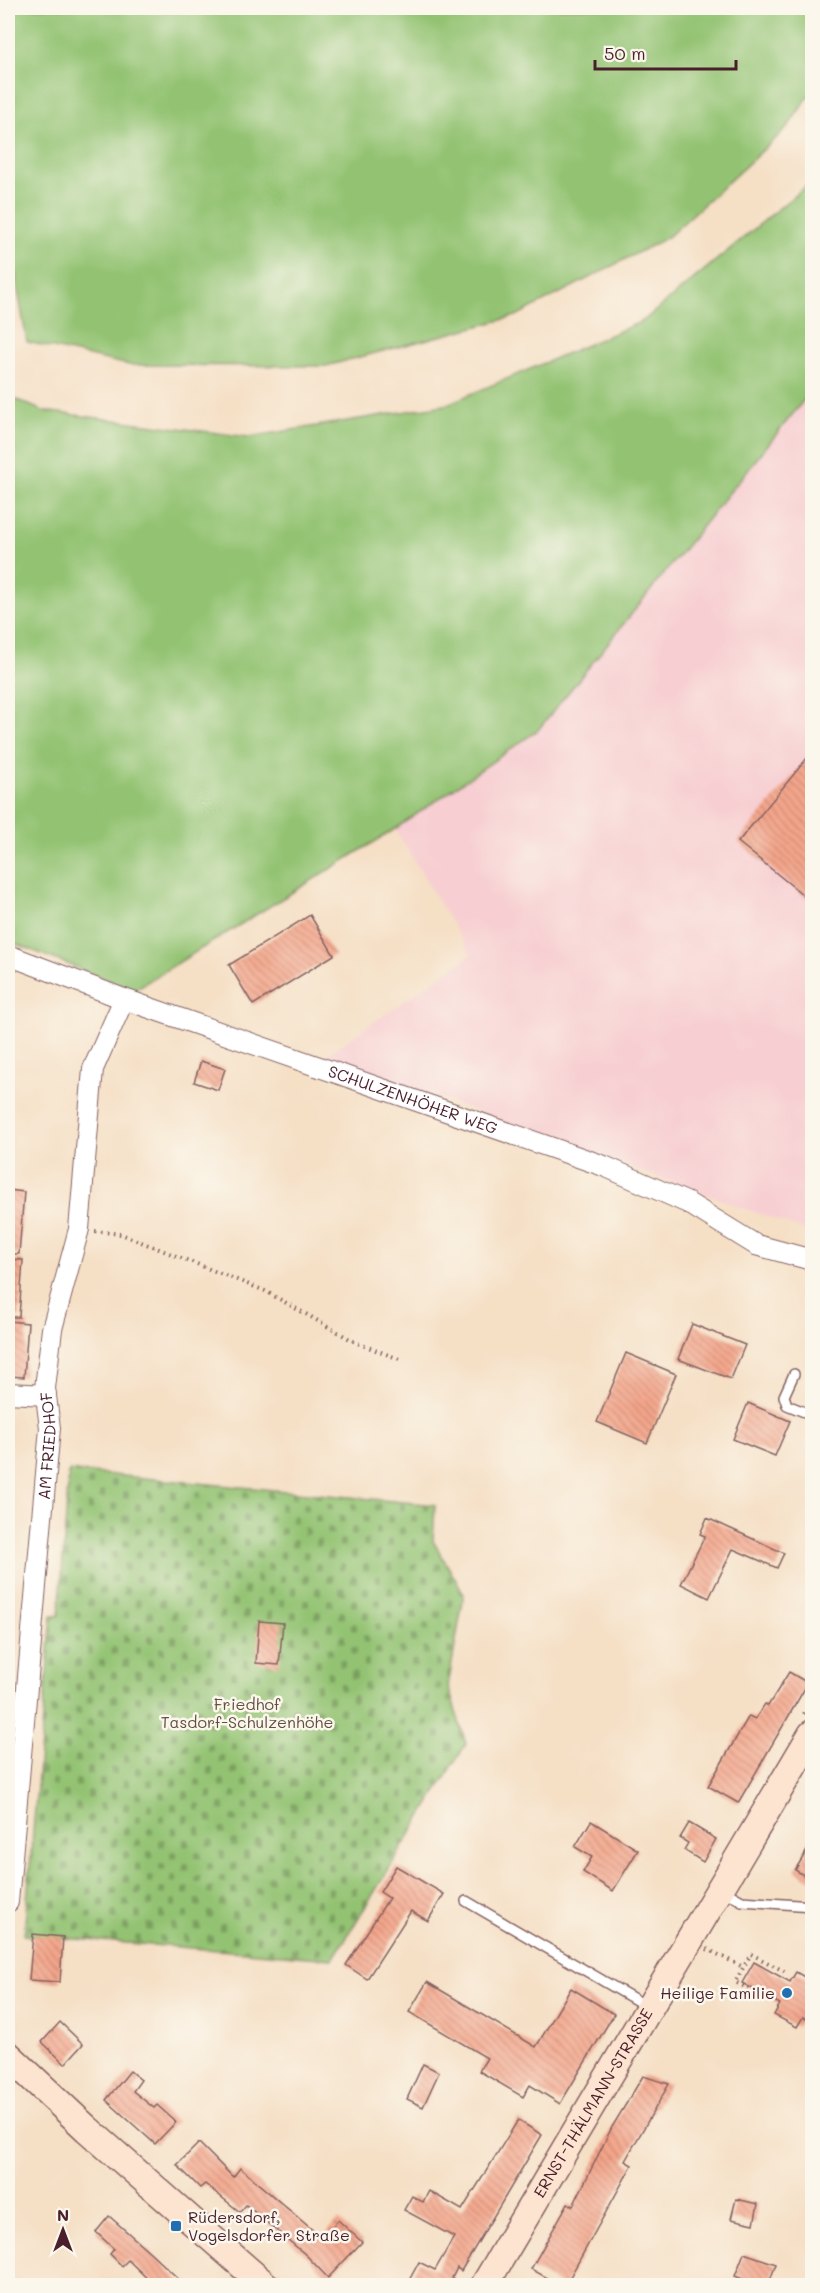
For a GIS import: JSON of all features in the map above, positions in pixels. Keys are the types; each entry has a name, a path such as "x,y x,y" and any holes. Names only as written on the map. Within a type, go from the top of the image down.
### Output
{"main road":[{"name":"ERNST-THÄLMANN-STRASSE","path":"484,2286 648,2007 813,1734"},
{"path":"8,2055 87,2129 266,2286"}],"street":[{"name":"SCHULZENHÖHER WEG","path":"8,955 124,999 604,1166 687,1203 756,1245 813,1260"},
{"name":"AM FRIEDHOF","path":"8,1902 50,1428 46,1395 52,1329 79,1229 93,1069 124,999"},
{"path":"8,1393 46,1395"}],"lane":[{"path":"794,1374 784,1396 787,1405 813,1416"},
{"path":"720,1889 742,1901 813,1906"},
{"path":"466,1900 648,2007"}],"path":[{"path":"79,1229 121,1234 265,1291 357,1343 402,1360"},
{"path":"707,1949 743,1967"},
{"path":"749,1989 735,1982 751,1954 786,1972"}],"shaded area":[{"path":"812,390 812,1233 325,1056 471,955 395,829 538,730"}],"green space":[{"path":"8,8 812,8 812,91 787,128 668,237 516,316 326,366 129,365 27,342 13,262 8,259"},
{"path":"812,181 812,390 538,730 395,829 134,990 8,941 8,396 43,411 249,437 445,405 643,321"},
{"name":"Friedhof Tasdorf-Schulzenhöhe","path":"69,1471 435,1505 433,1541 464,1594 448,1686 466,1744 333,1959 24,1935 52,1615 59,1616"}],"building":[{"path":"813,751 813,903 738,842"},
{"path":"310,915 334,955 253,1005 229,965"},
{"path":"201,1061 225,1069 218,1090 194,1082"},
{"path":"8,1190 24,1192 19,1254 8,1254"},
{"path":"8,1259 23,1260 19,1317 8,1317"},
{"path":"8,1321 28,1323 24,1377 8,1376"},
{"path":"692,1324 745,1345 731,1379 678,1359"},
{"path":"626,1353 676,1374 647,1443 597,1422"},
{"path":"748,1403 790,1421 775,1456 733,1439"},
{"path":"707,1518 784,1553 777,1568 733,1549 709,1598 681,1584 705,1536 700,1534"},
{"path":"259,1621 283,1623 279,1665 256,1663"},
{"path":"789,1672 808,1683 738,1803 708,1786 749,1716 755,1719 765,1704 768,1706"},
{"path":"591,1821 638,1850 613,1891 583,1872 592,1857 575,1847"},
{"path":"689,1823 716,1839 703,1862 684,1850 688,1843 680,1838"},
{"path":"813,1841 813,1881 795,1870"},
{"path":"396,1866 444,1894 428,1921 411,1911 367,1979 346,1965 389,1898 380,1892"},
{"path":"33,1934 63,1937 60,1982 29,1980"},
{"name":"Heilige Familie","path":"754,1962 790,1982 796,1972 813,1982 813,2023 803,2017 797,2027 774,2015 780,2004 742,1983"},
{"path":"427,1982 536,2047 571,1988 614,2014 560,2104 530,2085 523,2097 479,2071 487,2058 409,2012"},
{"path":"60,2022 83,2044 65,2064 42,2042"},
{"path":"423,2064 439,2072 423,2107 407,2099"},
{"path":"130,2071 141,2080 133,2091 154,2108 157,2105 176,2122 155,2144 106,2100"},
{"path":"643,2076 669,2084 625,2161 632,2165 565,2286 562,2286 531,2269 568,2203 573,2206 612,2127"},
{"path":"518,2120 542,2135 461,2271 457,2268 452,2278 466,2286 406,2286 419,2262 435,2270 454,2237 404,2210 412,2196 423,2202 429,2191 462,2210"},
{"path":"199,2143 233,2177 240,2168 322,2238 338,2220 362,2242 328,2278 306,2255 246,2205 240,2212 205,2184 200,2188 177,2165"},
{"path":"736,2199 758,2204 754,2224 731,2219"},
{"path":"109,2216 186,2286 155,2286 128,2260 122,2266 110,2254 114,2249 96,2232"},
{"path":"744,2253 776,2264 768,2286 760,2286 735,2276"}],"place":[{"name":"Heilige Familie","path":"787,1993"},
{"name":"Rüdersdorf, Vogelsdorfer Straße","path":"176,2226"}]}
